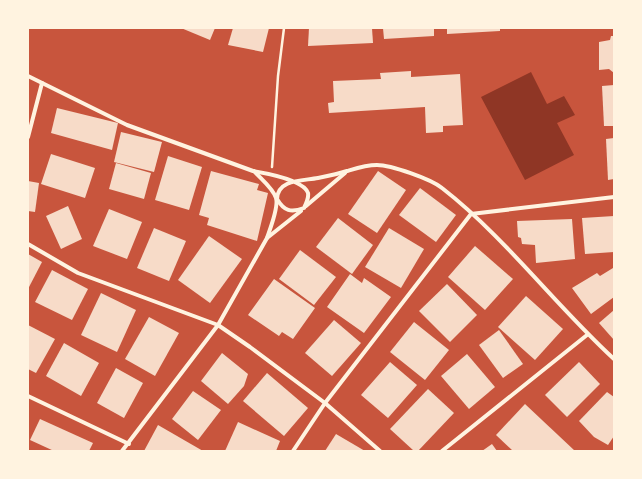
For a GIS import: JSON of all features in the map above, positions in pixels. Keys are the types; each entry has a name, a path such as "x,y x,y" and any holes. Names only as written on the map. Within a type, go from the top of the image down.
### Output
{"street":[{"path":"28,76 127,125 253,171 272,174 300,184 308,193 304,208"},
{"path":"28,137 42,83"},
{"path":"267,238 347,172 360,166 378,165 401,169 441,187 493,234 587,335 614,359"},
{"path":"253,171 272,191 285,209 291,211 304,208"},
{"path":"122,451 218,325 267,238 275,212 277,194 280,188 285,184 293,182 347,172"},
{"path":"293,451 326,403 471,214 614,197"},
{"path":"28,244 78,273 218,325 326,403 380,451"},
{"path":"442,451 587,335"},
{"path":"28,396 128,444"}],"path":[{"path":"272,174 278,76 284,28"}],"shaded area":[{"path":"531,72 547,104 564,96 575,115 557,123 574,155 525,180 481,97"}],"building":[{"path":"181,28 215,28 210,40"},
{"path":"233,28 269,28 263,52 228,45"},
{"path":"309,28 372,28 373,43 308,46"},
{"path":"383,28 434,28 434,36 384,39"},
{"path":"447,28 500,28 500,31 447,34"},
{"path":"611,36 614,36 614,73 609,69 599,70 599,42 610,40"},
{"path":"411,71 411,77 460,74 463,125 443,126 443,132 426,133 425,107 329,113 328,103 334,102 333,81 381,79 380,73"},
{"path":"614,85 614,126 604,126 602,86"},
{"path":"57,108 118,123 112,150 51,133"},
{"path":"121,132 162,142 154,172 114,162"},
{"path":"614,138 614,179 608,180 606,139"},
{"path":"51,154 95,168 85,198 41,184"},
{"path":"168,156 202,167 189,210 155,200"},
{"path":"116,163 151,173 144,199 109,189"},
{"path":"211,171 259,184 257,190 268,193 257,241 207,225 209,218 199,215"},
{"path":"378,171 406,190 377,233 348,214"},
{"path":"28,181 39,183 35,212 28,211"},
{"path":"420,188 456,215 436,242 399,215"},
{"path":"68,206 82,239 61,249 46,216"},
{"path":"109,209 142,222 127,259 93,246"},
{"path":"614,216 614,252 585,254 582,218"},
{"path":"338,218 373,245 352,274 316,247"},
{"path":"572,219 575,259 536,263 535,245 522,244 521,238 518,237 517,221"},
{"path":"154,228 186,241 169,281 137,268"},
{"path":"389,228 424,249 401,288 365,267"},
{"path":"209,236 242,259 210,303 178,280"},
{"path":"475,246 513,279 485,310 448,277"},
{"path":"300,250 336,277 314,305 279,279"},
{"path":"28,254 42,262 28,289"},
{"path":"613,268 614,297 591,314 572,288 597,273 600,276"},
{"path":"52,270 88,289 72,320 35,302"},
{"path":"350,274 362,283 364,278 391,297 364,333 327,307"},
{"path":"274,279 315,308 293,339 282,332 279,336 248,315"},
{"path":"447,284 477,315 450,342 419,311"},
{"path":"101,293 136,310 117,352 81,335"},
{"path":"526,296 563,329 535,360 498,327"},
{"path":"614,310 614,340 599,323"},
{"path":"149,317 179,333 155,376 125,359"},
{"path":"334,320 361,343 332,376 305,353"},
{"path":"414,322 449,350 425,380 390,352"},
{"path":"28,325 55,339 36,373 28,369"},
{"path":"499,330 523,364 503,378 479,345"},
{"path":"64,343 99,363 81,396 46,376"},
{"path":"222,353 248,374 244,386 228,404 201,381"},
{"path":"467,354 495,387 469,409 441,376"},
{"path":"390,362 417,385 388,418 361,395"},
{"path":"579,362 600,384 567,417 545,395"},
{"path":"116,368 143,383 124,418 97,403"},
{"path":"267,373 308,408 284,436 243,401"},
{"path":"428,389 454,413 418,451 414,451 390,429"},
{"path":"193,391 221,410 198,440 172,419"},
{"path":"607,392 614,397 614,436 608,445 594,437 579,421"},
{"path":"525,404 575,451 513,451 496,435"},
{"path":"40,419 93,443 89,451 54,451 30,440"},
{"path":"238,422 280,441 276,451 225,451"},
{"path":"158,425 203,451 144,451"},
{"path":"336,434 365,451 325,451"},
{"path":"492,444 497,451 482,451"}]}
